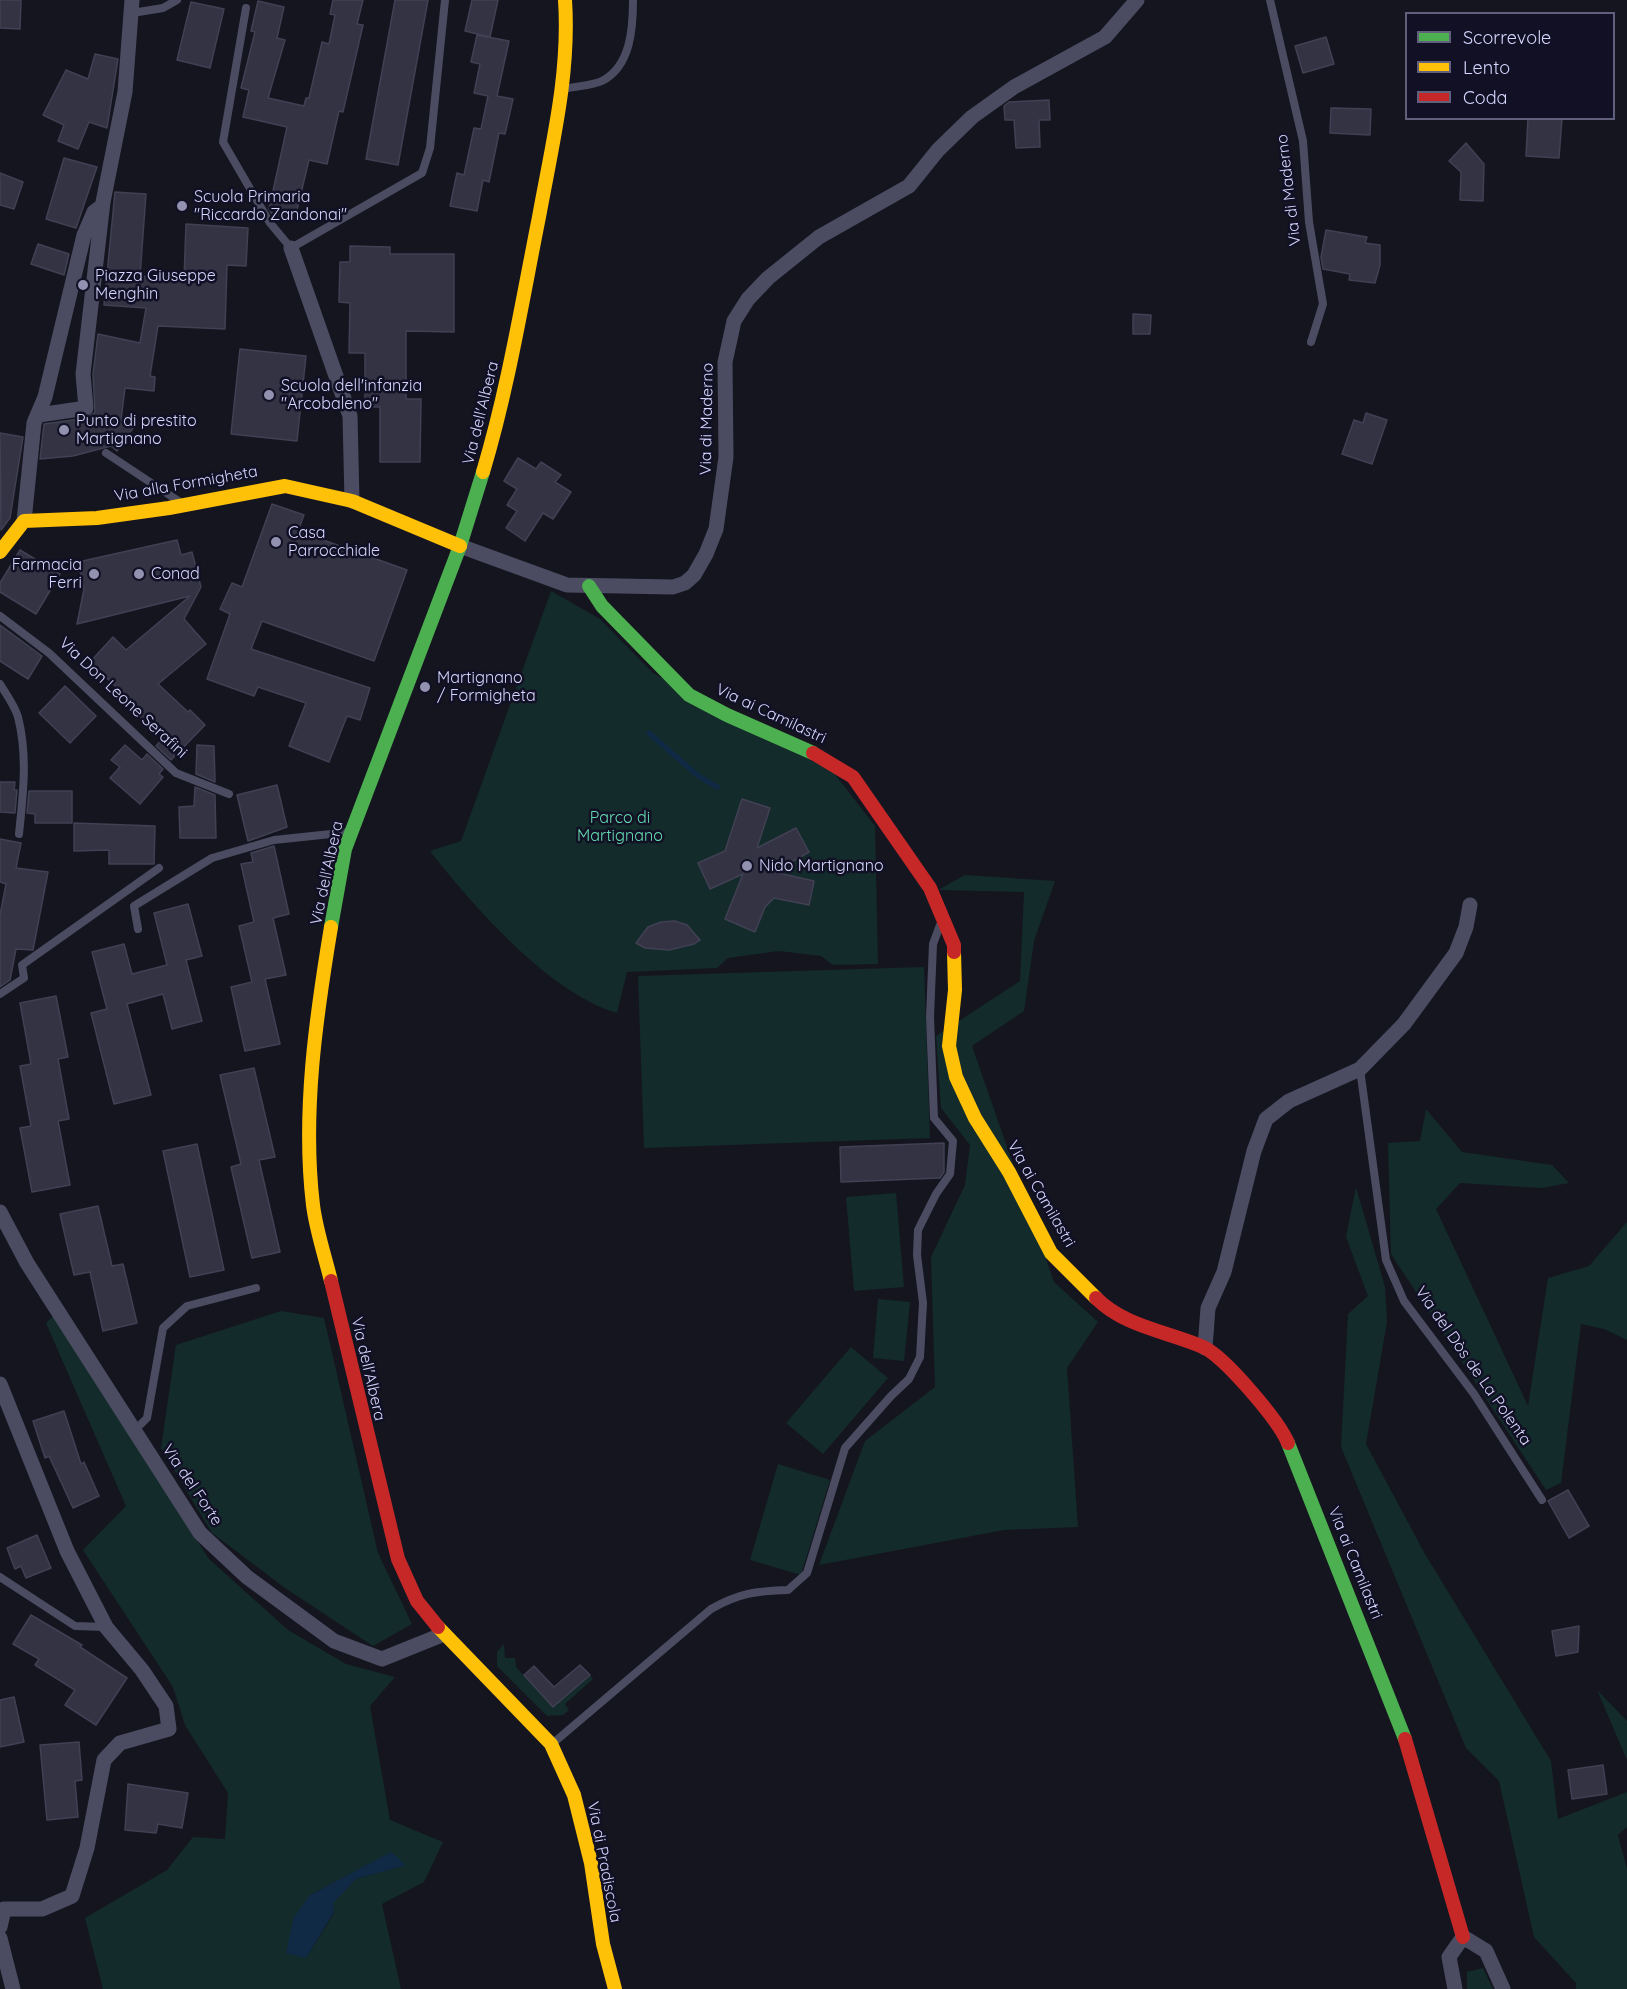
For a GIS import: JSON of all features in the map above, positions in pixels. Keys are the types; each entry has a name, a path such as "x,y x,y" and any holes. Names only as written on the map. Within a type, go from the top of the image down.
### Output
{"street":[{"name":"Via dell'Albera","path":"444,1634 417,1601 398,1559 313,1206 310,1106 321,986 351,832 460,546 474,506 505,393 563,89 566,0"},
{"name":"Via di Maderno","path":"460,546 567,585 673,587 685,583 694,574 706,554 716,529 726,457 725,362 734,321 748,299 768,278 819,237 909,186 938,150 972,117 1014,87 1105,37 1137,0"},
{"path":"39,415 86,408 83,374 102,206 125,92 132,6"},
{"path":"0,552 24,521 34,423 39,415 84,235 94,212 102,206"},
{"path":"291,248 350,417 352,501"},
{"name":"Via alla Formigheta","path":"24,521 97,518 285,486 352,501 460,546"},
{"name":"Via ai Camilastri","path":"589,586 602,606 689,695 726,715 807,748 853,777 930,888 954,945 955,990 949,1046 956,1077 975,1118 1009,1172 1051,1254 1108,1310 1145,1328 1206,1348 1239,1377 1286,1439 1402,1728 1464,1937"},
{"path":"1206,1348 1208,1308 1224,1272 1254,1151 1266,1119 1289,1101 1360,1070 1404,1024 1456,954 1466,927 1470,905"},
{"name":"Via del Forte","path":"0,1212 27,1263 200,1533 247,1577 334,1641 382,1659 444,1634"},
{"path":"0,1384 67,1551 106,1627 142,1670 166,1706 169,1729 120,1743 104,1760 87,1848 72,1896 42,1909 4,1909 0,1927"},
{"name":"Via di Pradiscola","path":"444,1634 551,1744 574,1795 591,1863 603,1944 615,1989"},
{"path":"1455,1989 1449,1957 1464,1937 1486,1951 1503,1989"},
{"path":"0,1938 13,1989"}],"lane":[{"path":"132,6 163,8 177,0"},
{"path":"246,8 223,142 270,223 291,248 422,173 430,148 446,0"},
{"path":"563,89 602,81 624,60 633,26 633,0"},
{"name":"Via di Maderno","path":"1270,0 1303,141 1309,222 1323,304 1311,342"},
{"path":"106,453 184,505"},
{"name":"Via Don Leone Serafini","path":"0,616 49,653 176,773 229,794"},
{"path":"0,684 18,715 22,744 24,778 19,834"},
{"path":"138,929 134,906 212,858 274,840 351,832"},
{"path":"0,994 24,978 22,965 159,868"},
{"path":"551,1744 711,1609 732,1597 751,1591 788,1590 807,1573 845,1448 909,1379 921,1357 923,1303 917,1255 918,1230 936,1194 950,1174 953,1141 934,1118 930,1017 933,944 942,920"},
{"name":"Via del Dòs de La Polenta","path":"1360,1070 1386,1260 1404,1301 1474,1394 1542,1500"},
{"path":"134,1431 147,1418 163,1328 187,1306 256,1288"},
{"path":"0,1577 75,1626 106,1627"}],"green space":[{"name":"Parco di Martignano","path":"551,591 600,619 653,673 834,773 875,826 878,964 833,965 821,956 779,951 728,958 717,968 627,972 617,1013 591,1003 539,967 514,945 468,897 430,851 461,841"},
{"path":"965,875 1055,881 1034,941 1024,1011 972,1046 1054,1282 1098,1322 1067,1368 1078,1527 1004,1530 819,1565 865,1441 935,1387 931,1257 965,1185 970,1145 941,1108 936,1036 1020,981 1024,892 938,890"},
{"path":"924,967 930,1138 644,1148 638,976"},
{"path":"1426,1109 1462,1152 1552,1165 1569,1183 1542,1188 1460,1183 1436,1209 1528,1406 1548,1278 1589,1266 1627,1222 1627,1340 1604,1329 1581,1324 1561,1483 1546,1490 1391,1254 1388,1143 1420,1141"},
{"path":"1356,1187 1385,1287 1387,1322 1366,1444 1425,1554 1551,1761 1558,1819 1627,1792 1627,1827 1618,1835 1627,1869 1627,1989 1576,1989 1576,1983 1534,1937 1499,1781 1466,1748 1341,1447 1348,1314 1368,1296 1346,1237"},
{"path":"896,1193 904,1287 854,1291 846,1197"},
{"path":"878,1299 910,1302 904,1361 873,1358"},
{"path":"281,1311 324,1318 378,1553 412,1624 373,1646 285,1588 212,1533 161,1448 176,1345"},
{"path":"53,1316 209,1559 288,1630 346,1664 395,1677 370,1706 390,1820 443,1842 424,1882 382,1904 401,1989 103,1989 85,1918 167,1870 193,1837 225,1839 228,1793 185,1725 173,1687 83,1550 126,1506 46,1323","holes":["405,1865 356,1879 332,1903 334,1913 306,1958 310,1895 346,1876"]},
{"path":"851,1347 888,1378 823,1454 786,1423"},
{"path":"778,1464 830,1480 801,1575 750,1560"},
{"path":"504,1644 505,1658 515,1658 516,1667 553,1707 590,1675 593,1679 565,1704 569,1710 563,1715 547,1716 497,1666 497,1652"},
{"path":"1597,1690 1627,1721 1627,1760"},
{"path":"1483,1968 1493,1989 1467,1989 1467,1972"}],"water":[{"path":"391,1852 406,1865 356,1879 333,1903 334,1912 306,1958 286,1953 294,1917 310,1895"}],"building":[{"path":"0,0 21,0 20,29 0,28"},
{"path":"333,0 363,0 357,24 363,25 343,112 339,111 327,164 309,160 295,218 271,213 269,209 287,127 243,117 249,90 241,88 255,32 251,31 258,1 284,7 277,38 285,40 268,98 304,106 306,98 309,98 322,42 329,44 335,15 330,14"},
{"path":"395,0 428,0 398,165 366,159"},
{"path":"472,0 498,0 490,37 465,31"},
{"path":"191,2 224,9 210,68 177,60"},
{"path":"477,35 509,41 497,96 513,99 505,134 499,133 489,182 483,180 477,211 450,206 457,173 464,175 474,128 481,129 488,96 474,93 480,64 471,62"},
{"path":"1326,37 1334,64 1303,73 1295,46"},
{"path":"95,54 118,59 107,128 89,122 78,149 58,141 64,125 43,115 66,70 88,79"},
{"path":"1049,100 1050,120 1039,120 1040,147 1016,148 1014,120 1005,120 1004,106 1009,102"},
{"path":"1331,108 1371,109 1370,135 1330,133"},
{"path":"1528,120 1562,120 1559,158 1526,156"},
{"path":"1466,143 1484,164 1483,201 1460,200 1461,172 1449,161"},
{"path":"64,158 97,167 76,228 46,219"},
{"path":"0,173 23,182 14,209 0,205"},
{"path":"115,192 146,194 140,276 184,279 186,224 248,228 246,266 227,265 225,329 158,326 150,376 155,377 154,391 125,388 121,420 133,428 117,451 111,446 73,456 40,459 44,424 87,418 95,412 93,374 98,334 140,343 146,308 104,305"},
{"path":"1326,230 1367,237 1365,243 1380,245 1380,265 1375,283 1349,280 1350,274 1323,269 1321,257"},
{"path":"38,244 69,254 64,275 31,264"},
{"path":"350,246 390,247 390,254 454,254 454,332 406,331 406,399 421,399 420,462 380,462 380,407 365,407 365,353 349,353 350,303 339,302 340,262 350,262"},
{"path":"1133,314 1151,315 1150,334 1133,334"},
{"name":"Scuola dell'infanzia \"Arcobaleno\"","path":"240,349 306,356 297,441 231,434"},
{"path":"1366,413 1387,420 1372,464 1342,454 1354,420 1363,423"},
{"path":"0,433 23,437 10,518 1,530"},
{"path":"518,458 536,469 541,462 561,475 555,482 571,492 553,519 543,513 525,541 506,528 517,511 507,505 517,489 504,481"},
{"path":"272,504 304,515 298,531 407,570 374,661 262,621 251,649 370,688 360,720 347,716 329,762 289,746 306,703 258,687 254,696 207,679 230,614 220,609 232,583 242,587"},
{"path":"177,540 181,555 192,552 201,587 184,619 206,644 158,684 205,725 171,760 156,746 163,738 129,706 132,702 90,662 113,637 126,650 190,596 77,624 84,589 78,562"},
{"path":"20,550 60,574 36,614 0,592 0,583"},
{"path":"0,625 42,656 28,679 0,661"},
{"path":"65,686 96,716 70,743 39,713"},
{"path":"125,745 142,760 147,754 163,769 159,774 163,777 140,804 110,778 120,767 111,760"},
{"path":"197,745 214,746 215,782 196,774"},
{"path":"0,782 15,782 14,790 17,790 15,813 0,812"},
{"path":"277,785 287,827 248,841 237,795"},
{"path":"195,787 215,795 216,838 180,838 179,807 194,806"},
{"path":"29,791 72,791 72,823 35,823 35,814 27,813"},
{"name":"Nido Martignano","path":"742,799 770,808 757,848 796,828 809,852 774,872 814,881 809,905 774,898 765,907 755,932 725,919 743,874 710,889 698,863 725,851"},
{"path":"74,823 155,826 154,864 109,864 109,850 74,851"},
{"path":"0,839 21,843 16,868 48,872 33,950 16,949 10,980 0,987 0,915 6,884 0,882"},
{"path":"274,846 289,914 273,918 286,975 265,979 280,1044 245,1051 231,987 252,982 239,926 254,922 241,864 253,862 251,853"},
{"path":"188,904 202,956 186,960 202,1021 172,1029 163,994 127,1004 151,1095 114,1104 91,1013 107,1009 92,952 124,944 132,974 167,965 154,913"},
{"path":"675,921 687,925 700,940 694,944 669,950 645,948 636,943 648,927 661,922"},
{"path":"56,996 68,1057 58,1059 69,1119 58,1121 70,1185 32,1192 20,1128 31,1126 20,1066 31,1064 20,1003"},
{"path":"254,1068 275,1157 259,1160 280,1252 252,1258 231,1167 241,1164 220,1075"},
{"path":"944,1143 944,1172 940,1178 841,1182 840,1147"},
{"path":"197,1144 224,1270 190,1277 163,1151"},
{"path":"98,1206 112,1266 123,1264 137,1323 103,1331 90,1272 74,1275 60,1214"},
{"path":"64,1411 81,1464 84,1462 99,1496 73,1508 49,1456 45,1458 33,1421"},
{"path":"1568,1490 1589,1526 1569,1538 1548,1501"},
{"path":"37,1535 51,1568 26,1578 21,1566 15,1569 7,1548"},
{"path":"31,1615 82,1645 80,1647 127,1678 96,1725 65,1705 75,1690 35,1665 39,1659 13,1644"},
{"path":"1579,1626 1578,1652 1556,1656 1552,1631"},
{"path":"580,1665 590,1675 553,1707 524,1675 534,1666 554,1687"},
{"path":"14,1697 24,1742 0,1747 0,1700"},
{"path":"79,1742 82,1780 75,1781 78,1817 47,1820 40,1745"},
{"path":"1603,1765 1607,1794 1572,1799 1568,1770"},
{"path":"128,1784 188,1793 182,1828 158,1824 156,1833 125,1830"}],"waterway":[{"path":"649,733 697,775 717,787"}],"traffic: fast":[{"path":"331,927 345,849 460,546 483,472"},
{"path":"589,586 602,606 689,695 727,715 813,753"},
{"path":"1288,1443 1405,1739"}],"traffic: slow":[{"path":"483,472 507,377 554,136 565,55 565,0"},
{"path":"0,552 24,521 97,518 169,508 285,486 352,501 460,546"},
{"path":"331,927 312,1066 309,1136 314,1214 331,1281"},
{"path":"954,952 955,990 949,1046 956,1077 975,1118 1009,1172 1051,1253 1096,1298"},
{"path":"438,1627 551,1744 574,1795 591,1863 603,1944 615,1989"}],"traffic: jam":[{"path":"813,753 853,777 930,888 954,945 954,952"},
{"path":"331,1281 398,1559 417,1601 438,1627"},
{"path":"1096,1298 1120,1316 1189,1341 1213,1353 1250,1390 1274,1420 1288,1443"},
{"path":"1405,1739 1463,1937"}],"place":[{"name":"Scuola Primaria \"Riccardo Zandonai\"","path":"182,206"},
{"name":"Piazza Giuseppe Menghin","path":"83,285"},
{"name":"Scuola dell'infanzia \"Arcobaleno\"","path":"269,395"},
{"name":"Punto di prestito Martignano","path":"64,430"},
{"name":"Casa Parrocchiale","path":"276,542"},
{"name":"Farmacia Ferri","path":"94,574"},
{"name":"Conad","path":"139,574"},
{"name":"Martignano / Formigheta","path":"425,687"},
{"name":"Nido Martignano","path":"747,866"}]}
